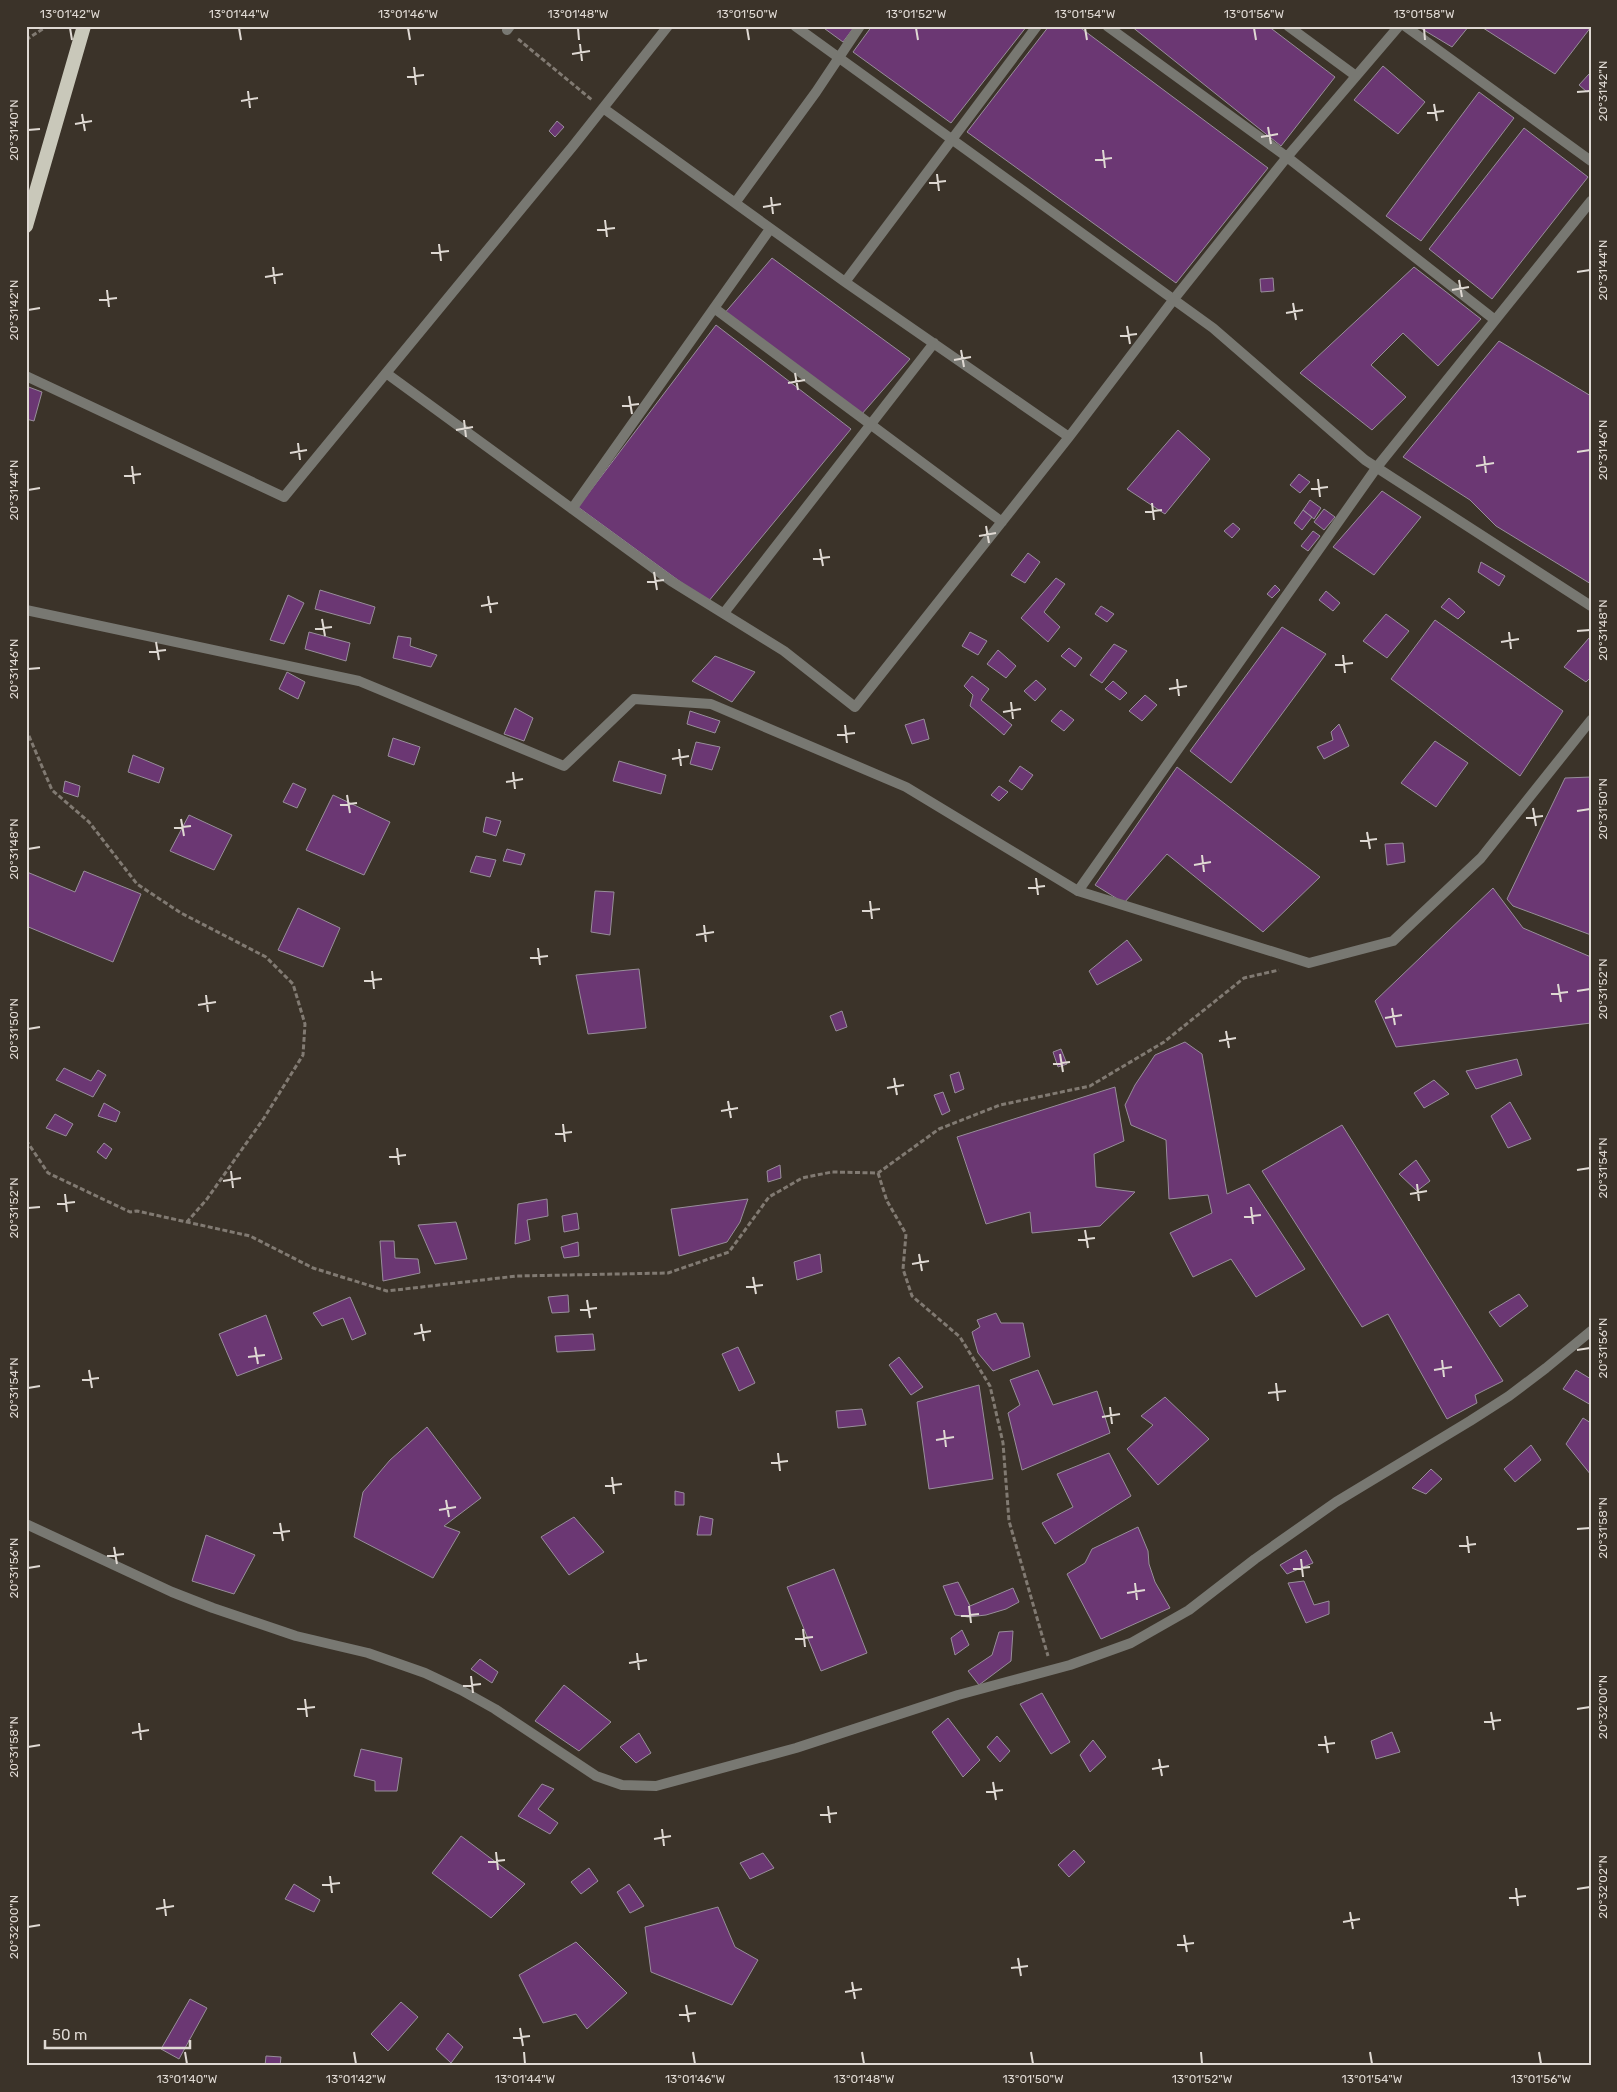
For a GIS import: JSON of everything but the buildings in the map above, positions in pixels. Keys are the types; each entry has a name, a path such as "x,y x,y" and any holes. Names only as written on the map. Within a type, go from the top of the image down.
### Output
{"highway":[{"path":"26,226 30,196 84,26"}],"street":[{"path":"26,376 284,497 668,26"},
{"path":"795,26 1213,328 1365,460 1591,606"},
{"path":"735,203 816,92 860,26"},
{"path":"845,282 1037,26"},
{"path":"1107,26 1287,157 1495,320"},
{"path":"1288,26 1356,76"},
{"path":"386,373 672,581 784,651 855,708 1287,157 1399,26"},
{"path":"1406,26 1591,161"},
{"path":"603,108 845,282 1069,437"},
{"path":"1078,891 1376,467 1591,201"},
{"path":"572,509 770,229"},
{"path":"714,308 1002,522"},
{"path":"724,613 934,343"},
{"path":"26,610 359,681 564,766 634,699 711,704 906,787 1078,891 1308,963 1393,941 1481,858 1591,720"},
{"path":"26,1524 172,1592 213,1608 296,1636 368,1654 425,1673 495,1709 596,1776 622,1785 648,1787 673,1782 796,1748 958,1696 1052,1671 1116,1649 1168,1623 1196,1605 1294,1530 1336,1502 1509,1396 1591,1331"}],"path":[{"path":"26,40 47,26"},
{"path":"509,28 603,108"},
{"path":"26,729 52,790 89,822 137,884 180,913 266,957 293,984 305,1024 303,1055 264,1118 207,1199 188,1222"},
{"path":"26,1140 48,1173 130,1212 188,1222 250,1236 313,1268 387,1291 517,1276 668,1273 729,1252 769,1197 802,1178 832,1172 878,1173 939,1129 1000,1105 1090,1086 1164,1042 1244,978 1281,969"},
{"path":"878,1173 887,1201 906,1234 903,1268 912,1296 960,1337 990,1386 1003,1443 1009,1521 1052,1671"}]}
